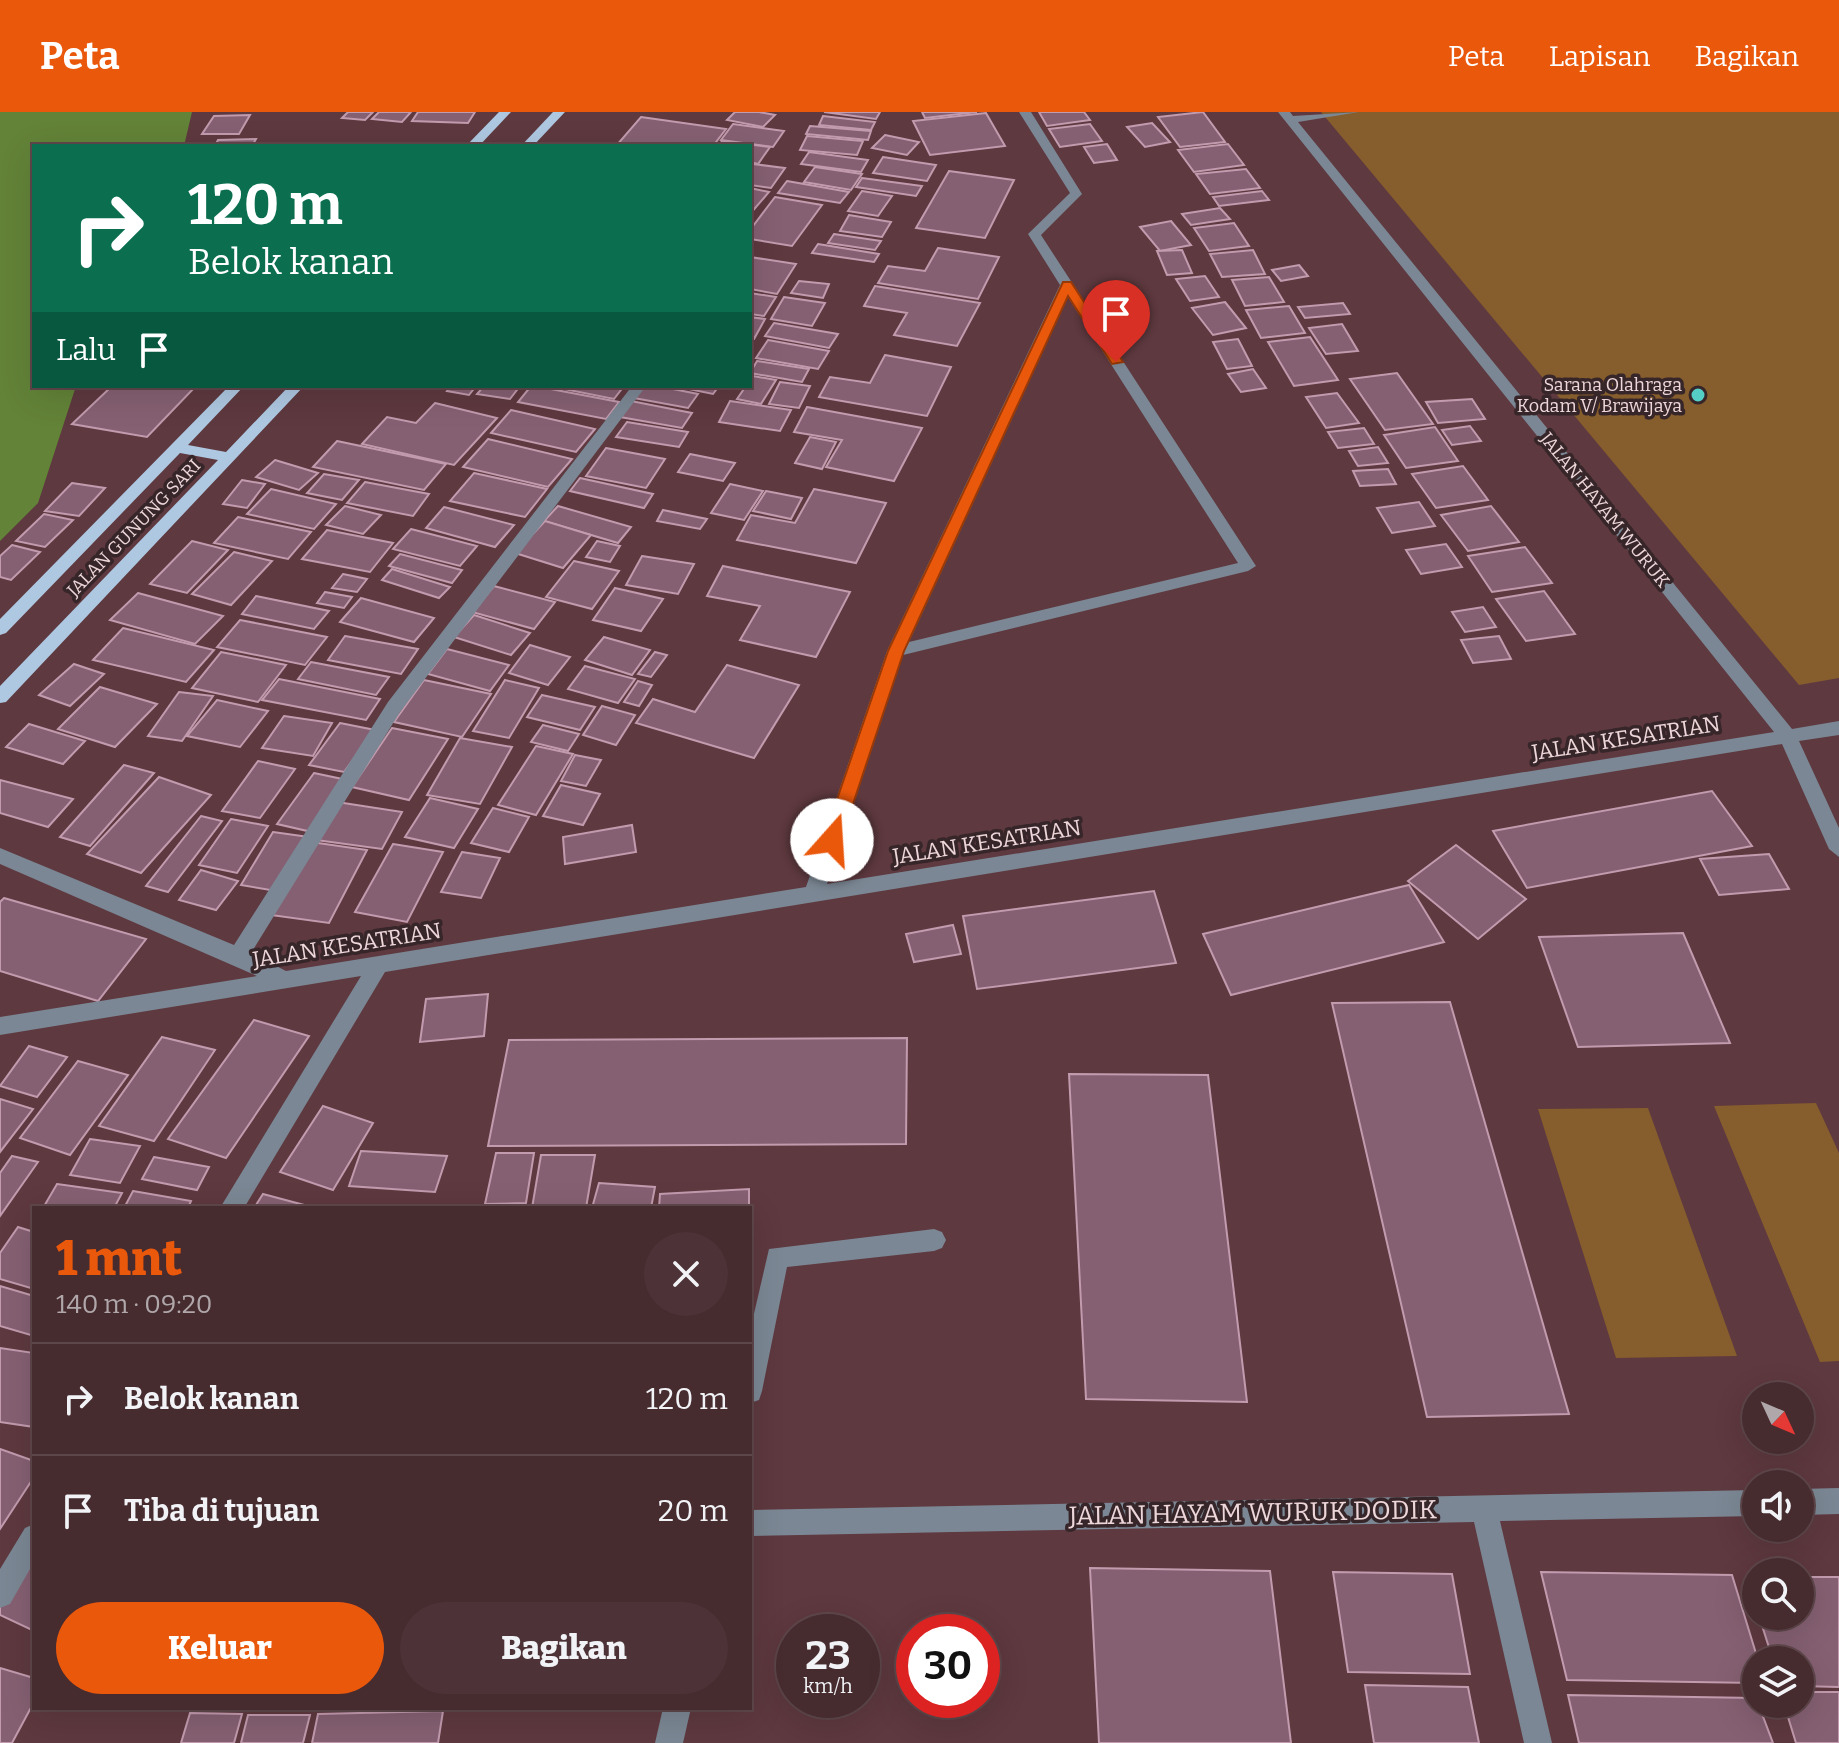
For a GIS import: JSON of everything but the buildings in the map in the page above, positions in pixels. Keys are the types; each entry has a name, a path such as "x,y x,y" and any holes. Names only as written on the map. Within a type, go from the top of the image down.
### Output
{"main road":[{"path":"474,144 505,112"},
{"path":"529,144 559,112"},
{"name":"JALAN GUNUNG SARI","path":"0,629 235,388"},
{"name":"JALAN GUNUNG SARI","path":"0,697 295,388"},
{"path":"176,448 230,457"}],"street":[{"path":"896,651 1248,566 1034,234 1076,194 1025,112"},
{"path":"1287,116 1353,112"},
{"name":"JALAN HAYAM WURUK","path":"1287,116 1788,737 1839,849"},
{"path":"814,894 896,651 1067,285"},
{"path":"238,956 394,707 637,388"},
{"name":"JALAN KESATRIAN","path":"0,1026 1839,728"},
{"path":"0,856 238,956 284,980"},
{"path":"232,1206 379,964"},
{"path":"752,1381 777,1257 934,1240"},
{"path":"1814,1502 1839,1501"},
{"name":"JALAN HAYAM WURUK DODIK","path":"752,1523 1742,1503"},
{"path":"1484,1508 1538,1743"},
{"path":"0,1594 32,1540"},
{"path":"669,1743 677,1710"}],"shaded area":[{"path":"0,112 192,112 184,144 32,144 32,388 75,388 38,503 0,541"},
{"name":"Sarana Olahraga Kodam V/ Brawijaya","path":"1321,112 1839,112 1839,678 1799,685"},
{"path":"1816,1103 1839,1153 1839,1361 1820,1362 1714,1106"},
{"path":"1648,1108 1737,1356 1616,1358 1538,1109"}],"place":[{"name":"Sarana Olahraga Kodam V/ Brawijaya","path":"1698,395"}],"route":[{"path":"832,840 896,651 1067,285 1116,362"}]}
